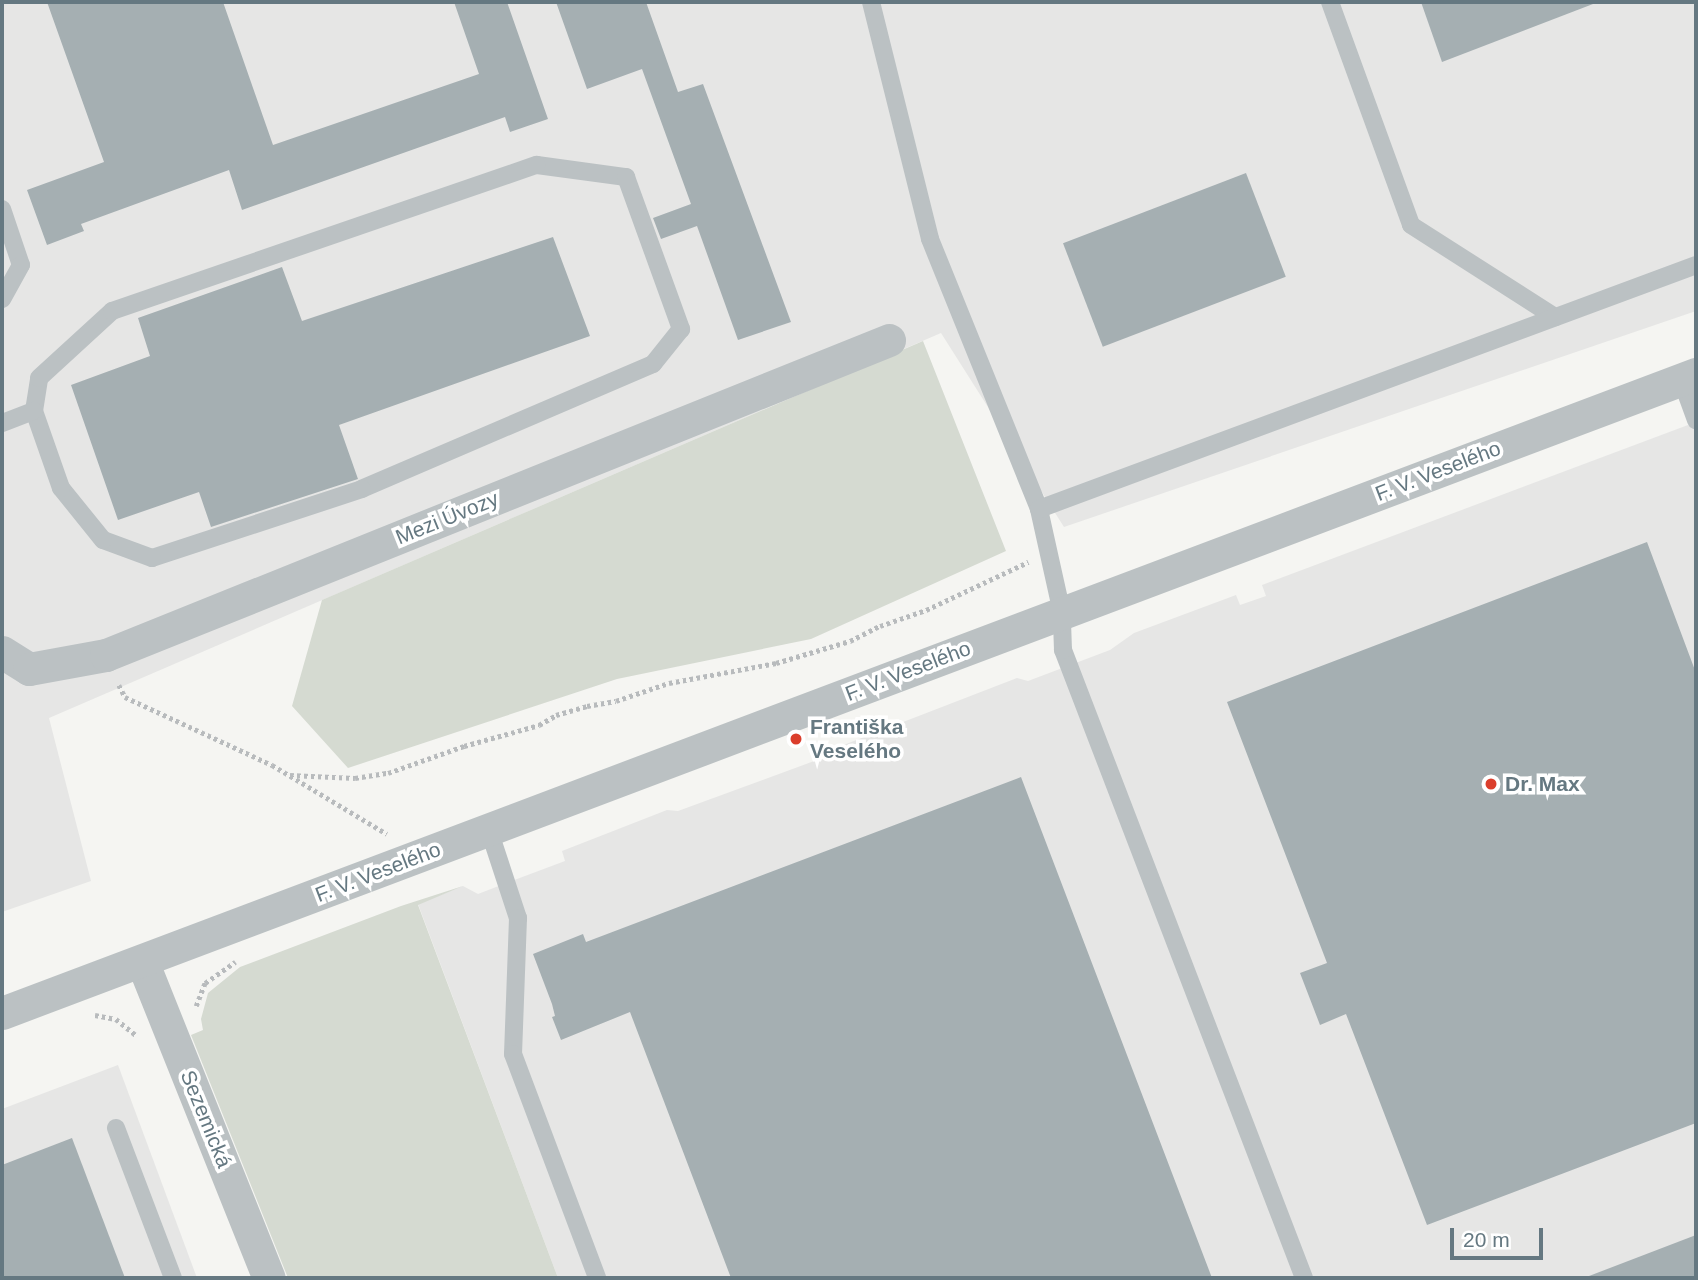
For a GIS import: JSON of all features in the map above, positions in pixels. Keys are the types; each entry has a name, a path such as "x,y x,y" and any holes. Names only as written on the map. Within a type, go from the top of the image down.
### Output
{"street":[{"name":"Mezi Úvozy","path":"2,652 29,669 106,655 889,340"},
{"name":"F. V. Veselého","path":"2,1013 1689,377"},
{"name":"Sezemická","path":"142,961 269,1278"}],"lane":[{"path":"872,2 930,239 1039,509 1051,552 1062,613 1063,650 1304,1278"},
{"path":"1330,2 1411,225 1555,317"},
{"path":"537,165 626,177 681,329 653,365 362,489 152,558 103,540 61,488 34,411 39,377 112,311 537,165"},
{"path":"2,209 21,265 2,299"},
{"path":"1039,509 1696,265"},
{"path":"1689,377 1696,420"},
{"path":"2,424 34,411"},
{"path":"489,830 518,918 513,1054 597,1278"},
{"path":"116,1128 173,1278"}],"path":[{"path":"290,775 355,778 388,773 464,746 539,725 556,715 587,706 616,701 669,683 776,663 850,641 880,626 926,610 1051,552"},
{"path":"106,655 125,697 290,775 331,802 397,839 419,856"},
{"path":"87,1017 98,1014 116,1019 142,1042 197,1021 196,1003 205,983 242,958"}],"shaded area":[{"path":"2,2 1696,2 1696,311 1064,527 941,333 49,718 91,881 2,912"},
{"path":"923,341 1006,551 811,639 617,679 348,768 292,706 322,600"},
{"path":"1696,422 1696,1278 558,1278 418,904 463,886 478,894 565,861 562,851 667,810 678,811 836,753 841,746 1017,678 1028,681 1110,650 1134,633 1236,595 1240,605 1266,596 1262,585"},
{"path":"463,886 418,905 558,1278 288,1278 191,1035 203,1030 201,1019 208,993 240,967 401,906"},
{"path":"118,1065 197,1278 2,1278 2,1109"}],"building":[{"path":"47,2 223,2 273,145 479,74 454,2 507,2 548,119 510,132 505,117 242,210 229,170 81,224 84,231 47,245 27,190 104,162"},
{"path":"556,2 646,2 678,92 703,84 791,322 738,340 697,226 661,239 653,218 691,204 642,69 587,89"},
{"path":"1421,2 1593,2 1593,4 1442,62"},
{"path":"1246,173 1286,277 1103,347 1063,243"},
{"path":"553,237 590,336 339,425 358,479 211,527 199,492 118,520 71,385 150,356 138,318 282,267 302,321"},
{"path":"1647,542 1696,673 1696,1123 1427,1225 1346,1014 1320,1025 1300,973 1327,963 1227,702"},
{"path":"1021,777 1212,1278 731,1278 630,1012 561,1040 552,1017 555,1016 552,1004 533,954 583,934 586,942"},
{"path":"72,1138 125,1278 2,1278 2,1165"},
{"path":"1696,1235 1696,1278 1589,1278 1589,1276"}],"place":[{"name":"Františka Veselého","path":"796,739"},
{"name":"Dr. Max","path":"1491,784"}]}
